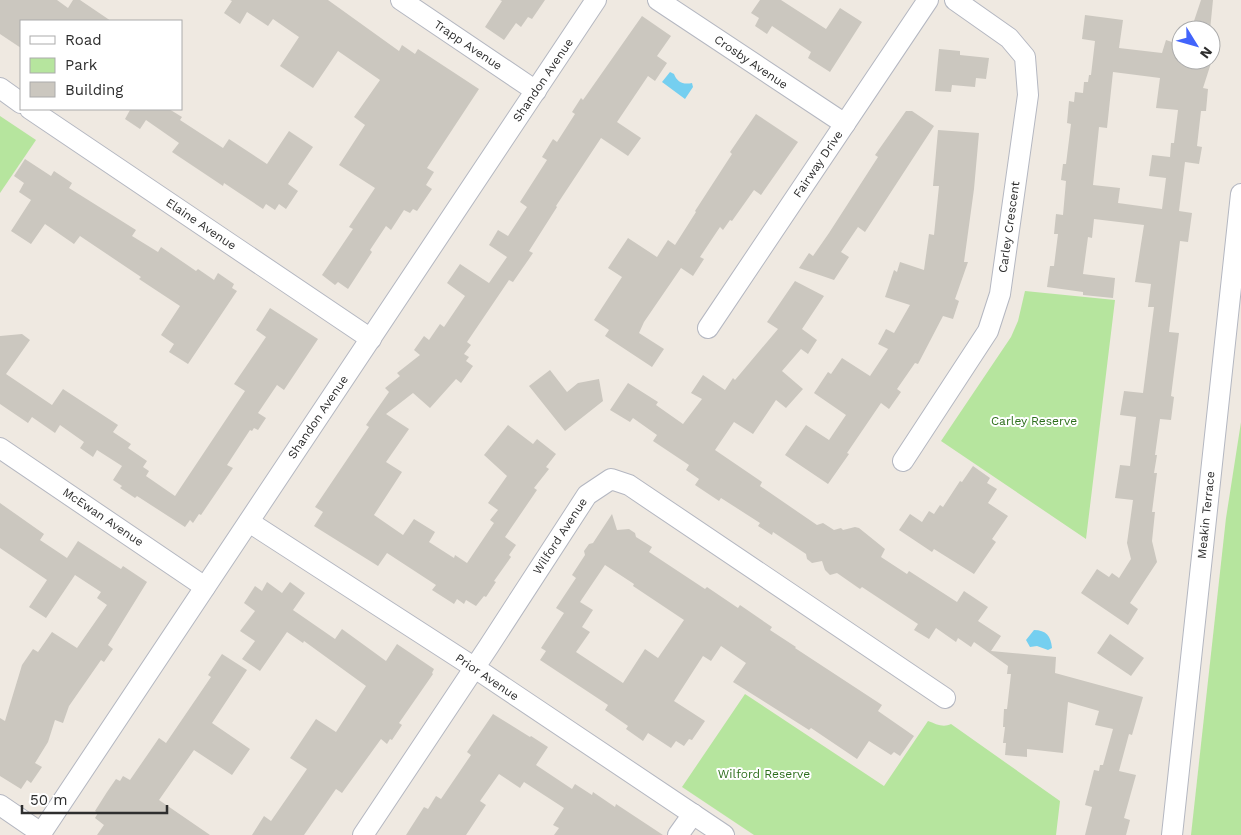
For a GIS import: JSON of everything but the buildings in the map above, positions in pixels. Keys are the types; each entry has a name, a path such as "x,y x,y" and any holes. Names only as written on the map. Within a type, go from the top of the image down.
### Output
{"street":[{"name":"Trapp Avenue","path":"401,0 536,91"},
{"name":"Shandon Avenue","path":"41,834 596,0"},
{"name":"Crosby Avenue","path":"658,0 845,124"},
{"name":"Fairway Drive","path":"708,328 928,0"},
{"name":"Carley Crescent","path":"903,461 988,331 1000,294 1028,95 1024,57 1009,38 955,0"},
{"path":"0,88 20,101"},
{"name":"Elaine Avenue","path":"31,110 371,339"},
{"name":"Meakin Terrace","path":"1172,835 1241,197"},
{"name":"McEwan Avenue","path":"0,448 205,587"},
{"name":"Wilford Avenue","path":"363,835 475,668 587,495 611,479 629,485 945,698"},
{"name":"Prior Avenue","path":"249,522 475,668 724,835"},
{"path":"0,805 41,834"},
{"path":"678,835 693,814"}],"green space":[{"path":"0,116 36,140 0,193"},
{"name":"Carley Reserve","path":"1025,291 1115,300 1086,539 941,441 1011,337 1018,321"},
{"path":"1241,422 1241,835 1191,835 1226,518"},
{"name":"Wilford Reserve","path":"745,694 884,786 928,721 942,726 951,724 1060,801 1056,835 754,835 682,787"}],"water":[{"path":"670,72 681,82 686,84 692,83 693,87 685,99 662,82"},
{"path":"1034,630 1047,634 1052,648 1048,650 1037,646 1030,647 1026,640"}]}
